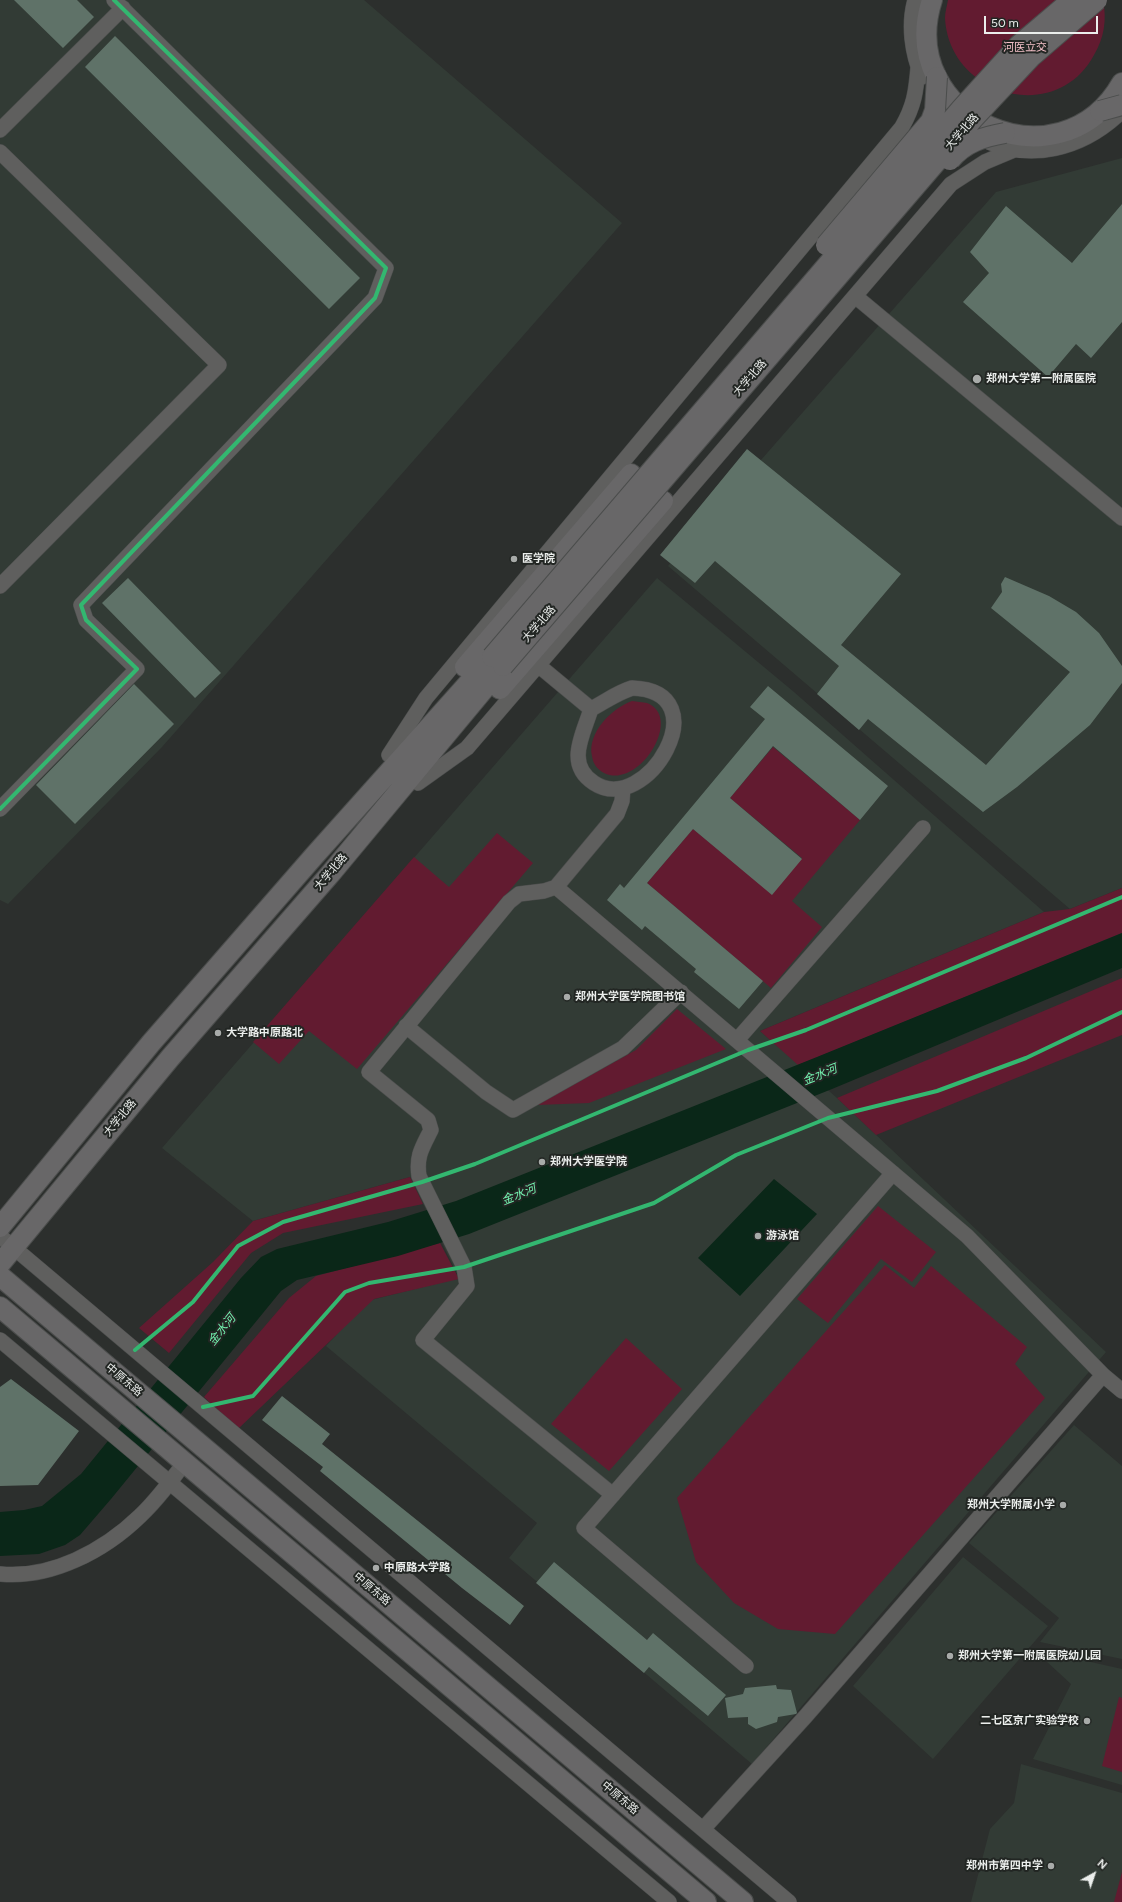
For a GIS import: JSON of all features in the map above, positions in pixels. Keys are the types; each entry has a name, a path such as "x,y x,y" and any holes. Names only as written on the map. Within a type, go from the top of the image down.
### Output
{"main road":[{"path":"928,0 928,47 937,77 944,90 961,108 978,122 1005,133 1022,136 1051,135 1077,126 1100,110 1110,101 1122,83"},
{"name":"大学北路","path":"0,1264 7,1242 331,873 498,661 961,108 1019,45 1072,0"},
{"name":"大学北路","path":"0,1226 151,1043 314,856 498,661 973,119 1030,57 1097,0"},
{"path":"314,856 389,755 631,474 931,121 935,110 937,77"},
{"path":"1100,110 1122,105"},
{"path":"331,873 418,783 663,501 953,156 967,144 987,136 1005,133"},
{"name":"中原东路","path":"0,1276 743,1902"},
{"path":"0,1307 706,1902"}],"street":[{"path":"928,0 912,19 912,36 918,68 933,98 956,123 984,140 1016,149 1033,150 1066,146 1097,132 1122,128"},
{"path":"0,130 118,4 386,268 375,298 81,605 86,620 137,669 0,809"},
{"path":"389,755 426,698 902,127 910,114 915,98 918,68"},
{"path":"1097,132 1122,111"},
{"path":"418,783 467,748 951,184 985,162 1016,149"},
{"path":"0,152 219,365 0,586"},
{"path":"855,296 1122,518"},
{"path":"538,665 591,709"},
{"path":"632,688 652,690 663,697 672,708 674,720 670,744 650,771 636,783 623,788 609,788 597,785 586,777 580,766 578,752 580,736 591,709 605,702 617,693 632,688"},
{"path":"613,1495 423,1340 467,1286 464,1267 422,1182 417,1162 420,1151 431,1130 428,1120 369,1072 509,902 519,894 544,891 556,887 617,814 622,801 623,788"},
{"path":"743,1045 923,828"},
{"path":"556,887 967,1236 1103,1375 1122,1391"},
{"path":"406,1026 486,1092 513,1110 623,1048 680,992"},
{"path":"746,1666 584,1528 893,1173"},
{"path":"7,1242 789,1902"},
{"path":"0,1340 669,1902"},
{"path":"703,1829 810,1711 1103,1375"},
{"path":"0,1574 13,1575 38,1573 62,1566 91,1552 118,1535 140,1517 170,1482 181,1459"}],"shaded area":[{"path":"0,0 364,0 622,223 162,747 8,904 0,900"},
{"name":"郑州大学第一附属医院","path":"1122,158 1122,888 1070,909 668,566 996,192"},
{"name":"郑州大学医学院","path":"657,578 794,692 1044,912 760,1031 837,1098 1106,1352 752,1764 509,1558 537,1523 326,1346 367,1301 459,1278 410,1177 253,1221 162,1148"},
{"name":"郑州大学附属小学","path":"1074,1425 1122,1466 1122,1659 1040,1642 1059,1618 969,1543"},
{"name":"郑州大学第一附属医院幼儿园","path":"963,1557 1048,1626 933,1759 853,1686"},
{"name":"二七区京广实验学校","path":"1033,1649 1122,1669 1122,1785 1033,1759 1071,1684"},
{"name":"郑州市第四中学","path":"1021,1764 1122,1793 1122,1902 971,1902 990,1829 1014,1803"}],"green space":[{"name":"河医立交","path":"948,0 1103,0 1105,15 1104,29 1094,55 1077,77 1055,90 1031,95 1007,92 984,83 965,67 951,45 945,18"},
{"path":"632,701 647,703 657,711 661,722 659,736 652,750 643,762 631,771 617,775 604,773 597,768 593,761 591,747 593,739 597,730 609,715 624,704"},
{"path":"773,747 860,820 792,901 822,927 771,988 647,883 693,829 772,894 802,858 730,798"},
{"path":"497,833 533,863 357,1069 309,1031 279,1064 253,1042 414,857 449,887"},
{"path":"1122,888 1122,933 798,1065 760,1031 1044,912 1070,909"},
{"path":"1122,978 1122,1035 876,1135 837,1098"},
{"path":"677,1009 726,1049 589,1103 537,1105 636,1050"},
{"path":"410,1177 423,1204 283,1233 251,1253 169,1353 139,1328 213,1262 253,1221"},
{"path":"878,1206 936,1252 912,1282 881,1259 828,1323 797,1299"},
{"path":"440,1243 459,1279 374,1299 238,1429 204,1397 289,1298 316,1276"},
{"path":"885,1265 914,1288 931,1266 1027,1347 1015,1364 1045,1398 835,1634 778,1629 734,1603 696,1562 677,1498"},
{"path":"626,1338 682,1389 609,1471 551,1424"},
{"path":"1119,1697 1122,1698 1122,1772 1102,1766"},
{"path":"1122,1872 1122,1902 1114,1902"}],"water":[{"name":"金水河","path":"1122,933 1122,968 832,1089 469,1234 398,1256 297,1280 281,1291 80,1535 65,1545 39,1554 0,1556 0,1512 24,1510 42,1506 81,1474 241,1278 261,1257 277,1249 388,1222 456,1201"},
{"name":"游泳馆","path":"774,1179 817,1214 740,1296 698,1258"}],"building":[{"path":"14,0 77,0 94,17 63,48"},
{"path":"115,36 360,278 329,309 85,67"},
{"path":"1122,204 1122,322 1091,358 1076,344 1048,377 963,302 989,273 970,252 1006,206 1072,263"},
{"path":"747,449 901,574 841,645 986,765 1070,672 991,608 1002,592 1001,584 1005,577 1049,596 1076,612 1099,633 1122,666 1122,683 1090,725 1017,787 983,812 868,719 859,730 817,694 839,666 715,561 695,583 660,555"},
{"path":"128,578 221,673 195,698 102,603"},
{"path":"134,684 174,724 75,824 36,785"},
{"path":"768,686 888,786 860,820 773,746 730,798 802,859 772,895 693,829 647,883 763,981 739,1009 694,972 696,969 645,926 642,930 607,900 620,884 624,888 765,719 750,707"},
{"path":"11,1379 79,1431 38,1485 0,1486 0,1387"},
{"path":"282,1396 330,1434 322,1444 524,1606 510,1625 462,1588 320,1471 323,1467 262,1420"},
{"path":"554,1562 647,1640 653,1633 726,1695 708,1716 649,1667 644,1673 536,1583"},
{"path":"776,1685 777,1689 791,1690 796,1714 778,1717 777,1722 756,1729 748,1724 748,1717 728,1718 725,1698 743,1694 745,1688"}],"cycle path":[{"path":"0,809 137,669 86,620 81,605 375,298 386,268 114,0"},
{"path":"135,1350 193,1302 238,1246 283,1222 422,1182 475,1164 748,1050 806,1030 1122,897"},
{"path":"203,1407 253,1396 345,1292 369,1283 464,1267 654,1203 736,1155 828,1118 937,1091 1026,1058 1122,1012"}],"place":[{"name":"郑州大学第一附属医院","path":"977,379"},
{"name":"医学院","path":"514,559"},
{"name":"郑州大学医学院图书馆","path":"567,997"},
{"name":"大学路中原路北","path":"218,1033"},
{"name":"郑州大学医学院","path":"542,1162"},
{"name":"游泳馆","path":"758,1236"},
{"name":"郑州大学附属小学","path":"1063,1505"},
{"name":"中原路大学路","path":"376,1568"},
{"name":"郑州大学第一附属医院幼儿园","path":"950,1656"},
{"name":"二七区京广实验学校","path":"1087,1721"},
{"name":"郑州市第四中学","path":"1051,1866"}]}
